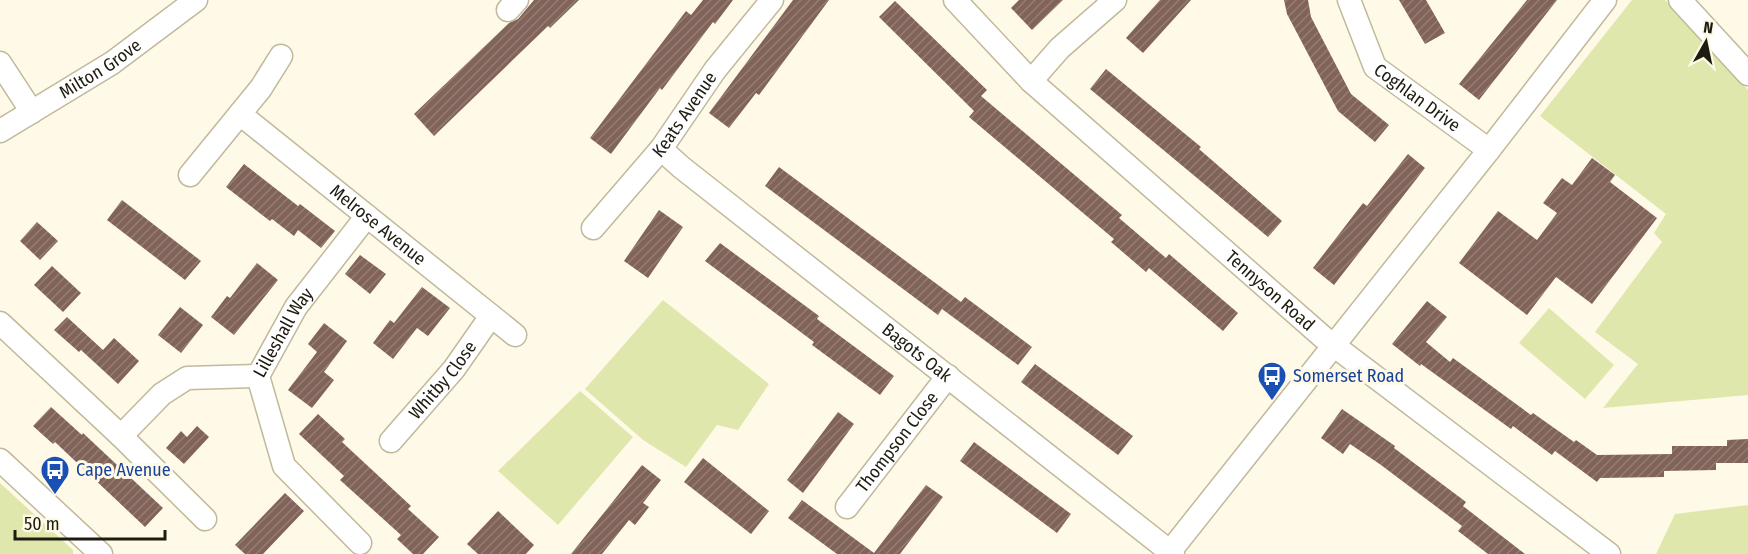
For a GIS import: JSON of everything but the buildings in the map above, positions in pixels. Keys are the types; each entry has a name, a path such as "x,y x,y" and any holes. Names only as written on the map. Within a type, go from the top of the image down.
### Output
{"street":[{"name":"Milton Grove","path":"0,131 112,63 196,0"},
{"name":"Keats Avenue","path":"593,228 661,148 715,70 772,0"},
{"name":"Tennyson Road","path":"955,0 1031,81 1333,345 1609,554"},
{"path":"1031,81 1060,48 1115,0"},
{"name":"Coghlan Drive","path":"1349,0 1376,68 1489,150"},
{"path":"1170,553 1605,0"},
{"path":"1680,0 1748,74"},
{"path":"190,175 261,88 281,56"},
{"path":"0,63 32,112"},
{"name":"Melrose Avenue","path":"240,114 515,335"},
{"name":"Bagots Oak","path":"661,148 681,167 1170,553"},
{"name":"Lilleshall Way","path":"361,550 284,466 258,376 296,307 367,216"},
{"name":"Whitby Close","path":"391,441 454,369 491,316"},
{"path":"0,323 63,380 205,519"},
{"path":"121,436 162,394 187,378 258,376"},
{"name":"Thompson Close","path":"847,507 948,376"},
{"path":"0,460 101,554"}],"green space":[{"path":"1632,0 1665,0 1748,90 1748,395 1603,408 1638,364 1595,332 1662,242 1654,233 1666,214 1540,116"},
{"path":"663,300 769,384 738,430 717,425 686,467 643,440 585,389"},
{"path":"1549,308 1614,365 1585,399 1519,343"},
{"path":"580,391 633,437 558,525 498,471"},
{"path":"0,483 73,550 73,554 0,554"},
{"path":"1748,505 1748,554 1656,554 1675,514"}],"place":[{"name":"Somerset Road","path":"1272,402"},
{"name":"Cape Avenue","path":"55,496"}]}
